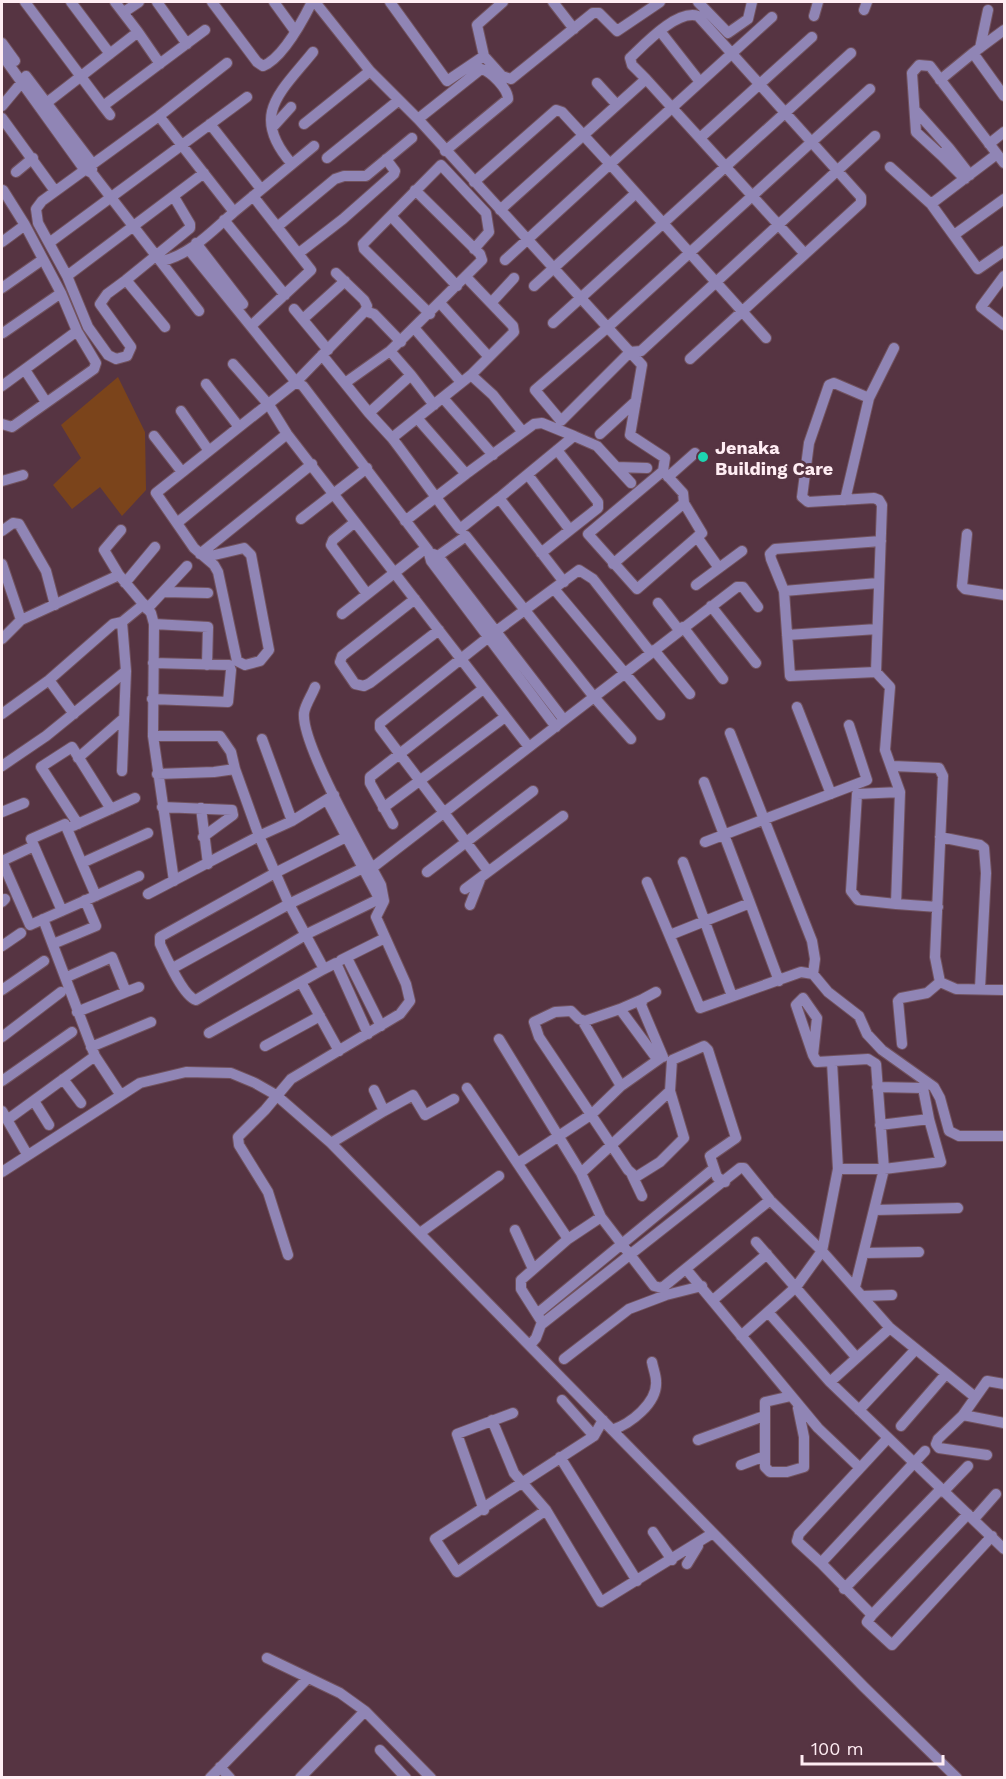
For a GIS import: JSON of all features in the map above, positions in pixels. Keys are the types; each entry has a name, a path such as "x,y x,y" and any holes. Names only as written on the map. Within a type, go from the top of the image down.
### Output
{"street":[{"path":"25,2 106,111 160,64 206,30"},
{"path":"71,2 110,54"},
{"path":"115,2 160,64"},
{"path":"124,12 139,2"},
{"path":"156,2 187,44"},
{"path":"212,2 262,65 272,60 314,2 370,71 418,119 444,151 642,365 630,435 664,458 666,474 683,493 684,503 702,533 637,589 588,534 666,474 695,453"},
{"path":"274,2 295,31"},
{"path":"390,2 446,81 484,56"},
{"path":"503,2 477,25 484,56 502,76 511,79 597,12 613,29 620,30 660,2"},
{"path":"553,2 574,29"},
{"path":"698,2 728,33 748,19 752,2"},
{"path":"814,16 818,2"},
{"path":"977,51 988,10"},
{"path":"690,358 741,310 805,254 861,203 860,195 839,171 695,14 676,20 630,58 632,65 805,254"},
{"path":"505,260 772,17"},
{"path":"940,80 1005,30"},
{"path":"660,31 700,82"},
{"path":"44,105 138,32"},
{"path":"700,138 812,37"},
{"path":"2,43 109,197 135,227 199,311"},
{"path":"977,51 1000,82 1005,96"},
{"path":"292,164 277,146 272,128 273,102 313,52"},
{"path":"554,323 850,53"},
{"path":"2,55 22,82 44,105"},
{"path":"174,197 190,224 190,228 158,258 107,294 100,304 131,347 127,356 116,359 108,355 92,335 67,276 35,212 42,201 159,116 227,63"},
{"path":"968,177 945,152 915,132 916,111 912,73 914,68 922,65 930,66 1005,163"},
{"path":"418,119 482,69 487,70 507,91 508,99 444,151"},
{"path":"304,124 370,71"},
{"path":"500,210 646,80"},
{"path":"2,106 22,82"},
{"path":"597,83 616,105"},
{"path":"870,89 608,327 535,390 561,421 630,352 641,351 875,136"},
{"path":"49,243 247,97"},
{"path":"327,158 399,100"},
{"path":"272,128 291,107"},
{"path":"474,182 553,111 562,112 766,338"},
{"path":"159,116 234,212"},
{"path":"2,118 55,191"},
{"path":"210,124 257,192 277,227 311,270 257,327"},
{"path":"989,144 1005,132"},
{"path":"277,227 334,179 344,176 363,176 411,138"},
{"path":"158,258 180,256 314,146"},
{"path":"931,204 997,154"},
{"path":"16,172 33,158"},
{"path":"299,253 394,173 386,159"},
{"path":"430,314 363,247 438,166 444,166 488,218 489,232 474,249"},
{"path":"890,166 931,204 978,269 1005,251"},
{"path":"67,276 204,173"},
{"path":"363,176 375,190"},
{"path":"2,190 25,225 61,293 76,331 95,361 95,368 12,427 2,424"},
{"path":"345,383 401,342 481,262 481,256 415,190"},
{"path":"534,286 636,193"},
{"path":"954,235 1005,199"},
{"path":"391,216 457,286"},
{"path":"224,220 285,295"},
{"path":"2,242 25,225"},
{"path":"193,246 367,468 491,635 560,723"},
{"path":"2,288 42,260"},
{"path":"1005,276 981,308 1005,325"},
{"path":"203,555 244,548 251,555 269,650 260,661 245,665 237,661 218,572 203,555 158,499 156,493 300,382 365,311 367,306 341,277 303,319"},
{"path":"392,438 471,375 514,330 466,278"},
{"path":"491,303 514,278"},
{"path":"126,280 165,327"},
{"path":"3,333 61,293"},
{"path":"440,303 488,356"},
{"path":"294,309 345,383 392,438 463,532 594,697 631,739"},
{"path":"365,311 374,314 401,342"},
{"path":"415,329 461,382"},
{"path":"2,386 76,331"},
{"path":"845,500 869,398 894,348"},
{"path":"390,351 411,375 493,455"},
{"path":"233,364 269,405 287,434 529,747"},
{"path":"25,370 46,402"},
{"path":"369,413 411,375"},
{"path":"471,375 493,395 522,431"},
{"path":"869,398 834,383 829,385 809,443 802,498 807,502 874,498 881,501 876,672 890,687 885,750 893,766 900,792 896,904"},
{"path":"206,384 239,427"},
{"path":"600,434 636,401"},
{"path":"181,411 209,451"},
{"path":"417,418 466,474"},
{"path":"405,521 534,424 542,423 592,442 631,483"},
{"path":"177,523 287,434"},
{"path":"154,436 182,472"},
{"path":"342,614 394,573 431,555 463,532 499,498 574,436"},
{"path":"541,553 599,506 557,450"},
{"path":"203,555 312,464"},
{"path":"616,467 647,468"},
{"path":"301,519 367,468"},
{"path":"2,481 23,475"},
{"path":"528,475 570,530"},
{"path":"499,498 564,582"},
{"path":"613,564 684,503"},
{"path":"355,522 333,540 331,545 367,594"},
{"path":"2,531 13,523 19,524 46,571 55,604"},
{"path":"121,530 104,550 122,579 146,607 154,624 153,736 174,881"},
{"path":"968,534 962,586 965,589 1005,595"},
{"path":"697,537 719,568"},
{"path":"876,672 793,678 789,673 784,591 771,560 771,554 775,549 880,540"},
{"path":"2,639 21,620 55,604 122,579 155,547"},
{"path":"696,585 742,551"},
{"path":"2,714 49,680 106,630 146,607 165,592 187,566"},
{"path":"3,570 21,620"},
{"path":"485,873 467,843 398,754 380,728 380,723 491,635 555,590 579,570 586,571 652,652 690,694"},
{"path":"784,591 878,583"},
{"path":"172,968 289,904 368,868 711,606 741,586 758,607"},
{"path":"555,590 660,715"},
{"path":"165,592 208,593"},
{"path":"415,599 342,656 340,662 355,684 360,686 370,683 438,630"},
{"path":"658,603 723,679"},
{"path":"711,606 756,663"},
{"path":"122,622 126,672 122,771"},
{"path":"154,624 208,627 207,665"},
{"path":"787,635 877,630"},
{"path":"152,699 228,702 231,670 229,665 153,663"},
{"path":"2,750 5,763 74,714 126,672"},
{"path":"49,680 74,714"},
{"path":"315,687 304,713 310,739 346,837 368,868"},
{"path":"393,824 382,808 369,780 398,754 483,689"},
{"path":"797,707 831,794"},
{"path":"382,808 505,717"},
{"path":"78,758 124,718"},
{"path":"705,842 867,780 849,725"},
{"path":"730,734 812,941 815,964 813,974"},
{"path":"153,736 220,736 231,752 259,836 275,873 324,969"},
{"path":"262,739 292,821"},
{"path":"78,824 41,767 72,747 111,809"},
{"path":"893,766 939,768 942,772 935,957 940,982"},
{"path":"157,774 236,769"},
{"path":"705,782 779,981"},
{"path":"427,872 533,791"},
{"path":"900,792 857,794 851,891 858,900 938,907"},
{"path":"67,829 135,798"},
{"path":"148,894 292,821 330,798"},
{"path":"288,1255 268,1191 239,1145 238,1137 265,1110 291,1078 400,1014 410,1001 406,984 376,917 384,895 330,798"},
{"path":"2,812 24,802"},
{"path":"162,807 230,809 234,813"},
{"path":"201,808 208,864"},
{"path":"203,837 234,813 250,811"},
{"path":"465,889 563,816"},
{"path":"62,911 31,839 65,824 96,896"},
{"path":"82,862 148,833"},
{"path":"346,837 275,873 160,937 160,944 172,968 189,997 196,1000 307,934 381,902"},
{"path":"940,837 980,845 984,848 986,873 980,988"},
{"path":"34,846 2,861 30,925 140,876"},
{"path":"683,862 732,996"},
{"path":"470,905 485,873"},
{"path":"647,882 700,1008 801,972 813,974 837,1000 859,1017 867,1034 882,1050 934,1087 940,1098 949,1131 959,1136 1005,1136"},
{"path":"53,944 96,926 86,900"},
{"path":"670,935 750,903"},
{"path":"43,919 67,976 65,983 93,1051 120,1094"},
{"path":"2,946 21,933"},
{"path":"208,1033 301,981 385,938"},
{"path":"67,976 112,957 126,992"},
{"path":"347,958 381,1026"},
{"path":"2,990 44,961"},
{"path":"336,963 368,1034"},
{"path":"301,981 339,1051"},
{"path":"940,982 956,989 1005,990"},
{"path":"902,1044 898,1001 901,998 927,993 940,982"},
{"path":"77,1012 140,987"},
{"path":"2,1037 61,992"},
{"path":"582,1020 620,1009 656,992"},
{"path":"632,1175 640,1177 647,1173 684,1138 670,1091 664,1059 643,1012 641,1003 643,999"},
{"path":"620,1009 664,1059"},
{"path":"621,1086 582,1020 567,1010 555,1012 536,1021 533,1025 613,1145 642,1196"},
{"path":"265,1046 320,1016"},
{"path":"27,1154 4,1116 34,1101 63,1079 93,1051 151,1022"},
{"path":"2,1080 72,1032"},
{"path":"499,1039 581,1173 601,1217 654,1286 662,1288 771,1200"},
{"path":"518,1163 592,1114 621,1086 664,1059 701,1046 708,1050 736,1138 712,1153 713,1169 717,1177 725,1182"},
{"path":"813,1055 820,1064 868,1059 876,1065 884,1169 864,1253 859,1292"},
{"path":"741,1335 796,1287 822,1251 838,1169 832,1062"},
{"path":"2,1172 120,1094 153,1078 207,1071 231,1073 276,1095 330,1143 420,1233 864,1687 957,1778"},
{"path":"63,1079 81,1103"},
{"path":"838,1169 884,1169 941,1161 922,1088 878,1087"},
{"path":"467,1088 568,1239"},
{"path":"374,1090 384,1111"},
{"path":"581,1173 670,1091"},
{"path":"330,1143 413,1095 425,1115 454,1099"},
{"path":"34,1101 49,1125"},
{"path":"880,1125 929,1119"},
{"path":"540,1319 630,1256 740,1168 748,1169 771,1200 822,1251 890,1328 975,1397"},
{"path":"530,1345 536,1338 540,1319 713,1169"},
{"path":"420,1233 499,1176"},
{"path":"875,1210 958,1208"},
{"path":"540,1319 520,1286 521,1280 568,1239 601,1217"},
{"path":"515,1230 533,1269"},
{"path":"756,1242 856,1357"},
{"path":"864,1253 919,1252"},
{"path":"713,1300 767,1254"},
{"path":"686,1269 741,1335 796,1406 800,1413 804,1467 787,1472 770,1472 765,1469 765,1402 789,1398"},
{"path":"654,1286 654,1300"},
{"path":"564,1359 629,1309 666,1295 702,1286"},
{"path":"859,1292 892,1295"},
{"path":"768,1312 830,1382 941,1491 1005,1549"},
{"path":"830,1382 890,1328"},
{"path":"859,1410 916,1349"},
{"path":"612,1430 625,1426 652,1397 656,1382 652,1362"},
{"path":"901,1426 946,1374"},
{"path":"987,1455 939,1448 936,1444 938,1438 963,1415 987,1381 1005,1384"},
{"path":"789,1398 859,1467"},
{"path":"562,1400 594,1436"},
{"path":"484,1510 457,1434 513,1413"},
{"path":"963,1415 1005,1423"},
{"path":"698,1440 764,1416"},
{"path":"492,1420 510,1466 546,1510 599,1601 603,1601 637,1581 713,1533"},
{"path":"546,1510 457,1572 435,1539 484,1510 521,1482 594,1436 603,1420"},
{"path":"872,1616 797,1540 797,1537 887,1439"},
{"path":"821,1563 925,1451"},
{"path":"741,1465 765,1456"},
{"path":"560,1457 637,1581"},
{"path":"844,1589 968,1466"},
{"path":"992,1536 892,1645 867,1622 971,1516 996,1494"},
{"path":"653,1532 672,1560"},
{"path":"687,1564 700,1543"},
{"path":"267,1658 340,1693 365,1711 431,1778"},
{"path":"210,1778 307,1679"},
{"path":"300,1778 365,1711"},
{"path":"380,1750 406,1778"},
{"path":"220,1767 230,1778"}],"shaded area":[{"path":"118,377 145,432 146,490 122,516 100,487 72,509 53,485 81,458 61,425"}],"place":[{"name":"Jenaka Building Care","path":"703,457"}]}
